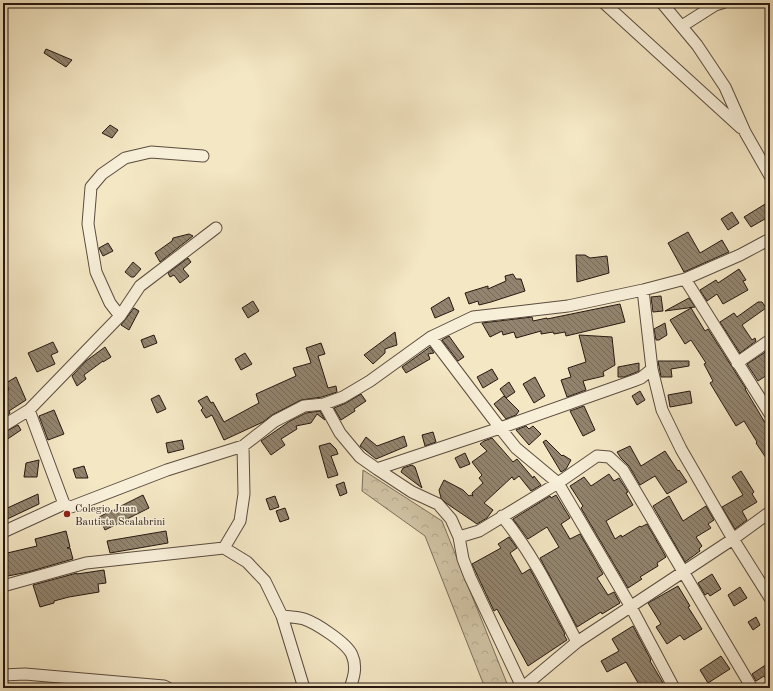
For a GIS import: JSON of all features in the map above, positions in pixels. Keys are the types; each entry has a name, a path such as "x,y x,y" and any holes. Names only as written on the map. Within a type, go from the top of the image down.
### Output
{"street":[{"path":"604,3 745,132"},
{"path":"662,3 697,44 725,86 745,132 770,176"},
{"path":"682,26 717,4"},
{"path":"120,316 110,303 96,272 88,224 91,187 102,174 125,158 151,152 203,156"},
{"path":"3,426 29,410 120,316 140,286 216,228"},
{"path":"29,410 64,504 71,507 167,470 243,446 275,420 304,406 324,404 343,397 370,381 431,337 473,317 568,306 643,290 684,279 740,255 770,239"},
{"path":"684,279 770,414"},
{"path":"643,290 652,369 662,410 681,449 733,539 770,598"},
{"path":"431,337 516,448 558,483 631,607 674,688"},
{"path":"737,363 770,340"},
{"path":"377,469 500,428 641,378 652,369"},
{"path":"324,404 340,433 360,457 412,492 438,504 451,519 459,537 463,559 470,577 522,688 577,642 733,539 770,512"},
{"path":"224,548 240,521 244,494 243,446"},
{"path":"459,537 479,531 558,483 597,456 609,457 623,470 752,688"},
{"path":"3,532 64,504"},
{"path":"502,516 518,536 541,573 577,642"},
{"path":"3,586 86,563 224,548 247,562 265,581 282,616 304,688"},
{"path":"282,616 304,619 330,634 347,647 353,656 355,669 350,688"},
{"path":"3,675 25,674 164,686 168,688"}],"green space":[{"path":"363,470 442,521 508,686 506,688 485,688 425,536 362,491"}],"building":[{"path":"46,49 72,60 66,67 44,53"},
{"path":"110,125 118,130 112,138 102,133"},
{"path":"767,203 770,208 770,216 751,227 744,217"},
{"path":"732,212 739,223 728,230 721,219"},
{"path":"688,232 700,253 722,240 729,252 684,272 668,243"},
{"path":"189,234 193,236 160,262 155,253 172,241 173,238"},
{"path":"108,243 113,251 103,256 99,248"},
{"path":"576,255 585,255 590,258 607,256 609,273 577,282"},
{"path":"188,258 191,262 183,269 189,276 180,283 174,275 170,277 168,273"},
{"path":"133,262 141,269 134,277 131,277 125,272"},
{"path":"739,269 746,280 743,281 748,290 723,304 717,294 707,301 700,290 716,280 718,283"},
{"path":"513,274 516,279 521,279 525,291 479,305 478,301 469,304 465,293 488,286 488,289 506,281 505,276"},
{"path":"661,296 663,311 653,312 651,297"},
{"path":"449,297 454,310 435,318 431,308"},
{"path":"689,298 695,307 665,311"},
{"path":"253,301 259,311 248,318 242,308"},
{"path":"758,302 762,302 766,308 742,325 752,340 755,338 756,341 740,353 720,322 734,313 737,317"},
{"path":"620,304 625,322 566,336 565,332 541,334 541,331 516,338 514,332 503,335 502,331 490,337 482,323 532,317 533,321"},
{"path":"134,308 139,311 129,330 121,325"},
{"path":"691,308 705,331 708,329 746,389 770,431 770,464 744,421 736,426 710,383 713,381 704,364 706,363 691,340 685,344 670,320"},
{"path":"665,323 667,335 659,340 656,340 654,329"},
{"path":"395,332 397,345 385,349 385,353 373,364 364,355"},
{"path":"154,335 157,343 144,348 141,340"},
{"path":"579,335 612,337 615,365 603,372 604,376 583,381 586,390 567,397 561,380 571,377 568,368 586,362"},
{"path":"449,336 464,357 458,361 442,340"},
{"path":"53,342 58,352 51,355 55,364 37,372 28,353"},
{"path":"321,343 325,354 318,356 328,388 336,386 337,392 322,397 301,400 272,415 263,422 224,440 212,415 206,418 201,410 203,408 198,401 207,396 211,403 213,402 224,422 259,403 256,394 296,376 293,368 311,363 306,348"},
{"path":"105,347 111,357 84,375 86,379 77,386 72,376 86,361"},
{"path":"430,347 434,353 428,354 430,359 406,373 402,367"},
{"path":"770,349 770,373 758,381 747,364"},
{"path":"245,353 252,364 241,370 235,359"},
{"path":"658,361 689,361 689,366 671,369 672,377 661,377"},
{"path":"639,363 639,371 624,377 618,377 618,367"},
{"path":"492,369 498,379 483,388 477,377"},
{"path":"16,377 26,400 9,411 10,413 3,418 3,394 9,390 6,383"},
{"path":"535,377 545,396 534,403 523,384"},
{"path":"509,382 515,392 506,398 500,389"},
{"path":"640,391 645,400 637,405 632,396"},
{"path":"690,391 692,403 670,407 668,395"},
{"path":"361,394 366,401 354,409 355,411 341,420 334,408"},
{"path":"159,395 166,409 157,413 151,399"},
{"path":"504,396 519,411 516,415 506,419 494,404"},
{"path":"584,406 595,430 583,436 570,411"},
{"path":"54,410 64,434 48,440 39,416"},
{"path":"320,411 325,420 317,414 311,423 296,426 297,429 281,439 285,445 271,455 261,441 290,421 306,413"},
{"path":"18,425 21,430 3,442 3,433"},
{"path":"526,426 529,429 533,426 541,434 529,445 516,430"},
{"path":"433,432 436,442 425,446 422,435"},
{"path":"404,436 407,446 376,459 360,446 366,437 377,446"},
{"path":"492,438 513,462 517,459 541,485 531,491 519,476 514,480 512,477 484,503 493,510 487,518 477,524 446,503 441,498 439,490 444,480 463,490 469,496 473,496 472,493 483,483 479,478 482,475 472,462 487,451 480,444"},
{"path":"182,440 184,449 168,453 166,443"},
{"path":"546,440 562,456 563,455 571,460 566,469 561,472 543,442"},
{"path":"330,443 336,449 338,454 331,456 338,475 328,478 319,446"},
{"path":"630,446 641,466 665,451 687,482 667,494 655,476 640,485 629,466 617,452"},
{"path":"465,453 470,464 460,468 455,458"},
{"path":"39,460 37,477 24,477 26,463"},
{"path":"412,465 415,467 422,488 401,472 403,468"},
{"path":"84,466 88,478 76,478 73,469"},
{"path":"741,471 754,492 752,494 757,502 742,511 747,520 735,529 722,507 743,495 732,477"},
{"path":"609,474 614,481 619,478 628,492 626,493 633,505 606,521 615,539 647,524 666,557 657,563 658,566 640,577 642,579 628,588 581,508 583,506 570,486 584,477 591,486"},
{"path":"344,482 347,493 340,496 336,485"},
{"path":"38,494 39,504 3,521 3,510"},
{"path":"143,495 149,508 105,530 99,517"},
{"path":"556,495 570,518 561,524 570,539 580,534 603,574 597,578 608,595 614,592 620,603 602,614 601,612 577,627 540,558 559,547 547,527 528,539 513,519 550,496 551,498"},
{"path":"275,496 279,507 270,510 266,499"},
{"path":"669,496 683,521 706,506 714,520 708,524 711,528 696,537 702,546 699,549 700,551 685,562 653,506"},
{"path":"285,508 289,519 280,522 276,511"},
{"path":"66,531 70,547 67,548 70,548 73,559 28,572 3,577 3,554 37,546 35,539"},
{"path":"166,531 168,543 110,553 107,541"},
{"path":"509,537 517,548 510,553 522,574 530,569 567,640 528,666 497,609 494,611 472,564 501,548 498,544"},
{"path":"104,570 106,583 98,584 99,592 69,597 40,607 33,585 77,573"},
{"path":"712,574 721,589 710,596 708,593 705,595 698,583"},
{"path":"678,586 690,606 688,607 702,629 684,640 680,635 667,644 656,627 661,624 648,603"},
{"path":"740,587 747,598 734,606 728,595"},
{"path":"756,617 760,625 753,630 748,622"},
{"path":"633,626 651,660 650,661 666,688 641,688 626,662 607,672 601,661 619,651 612,639"},
{"path":"721,656 730,669 708,683 700,670"},
{"path":"770,662 770,684 764,676 756,681 752,674"}],"place":[{"name":"Colegio Juan Bautista Scalabrini","path":"67,514"}]}
